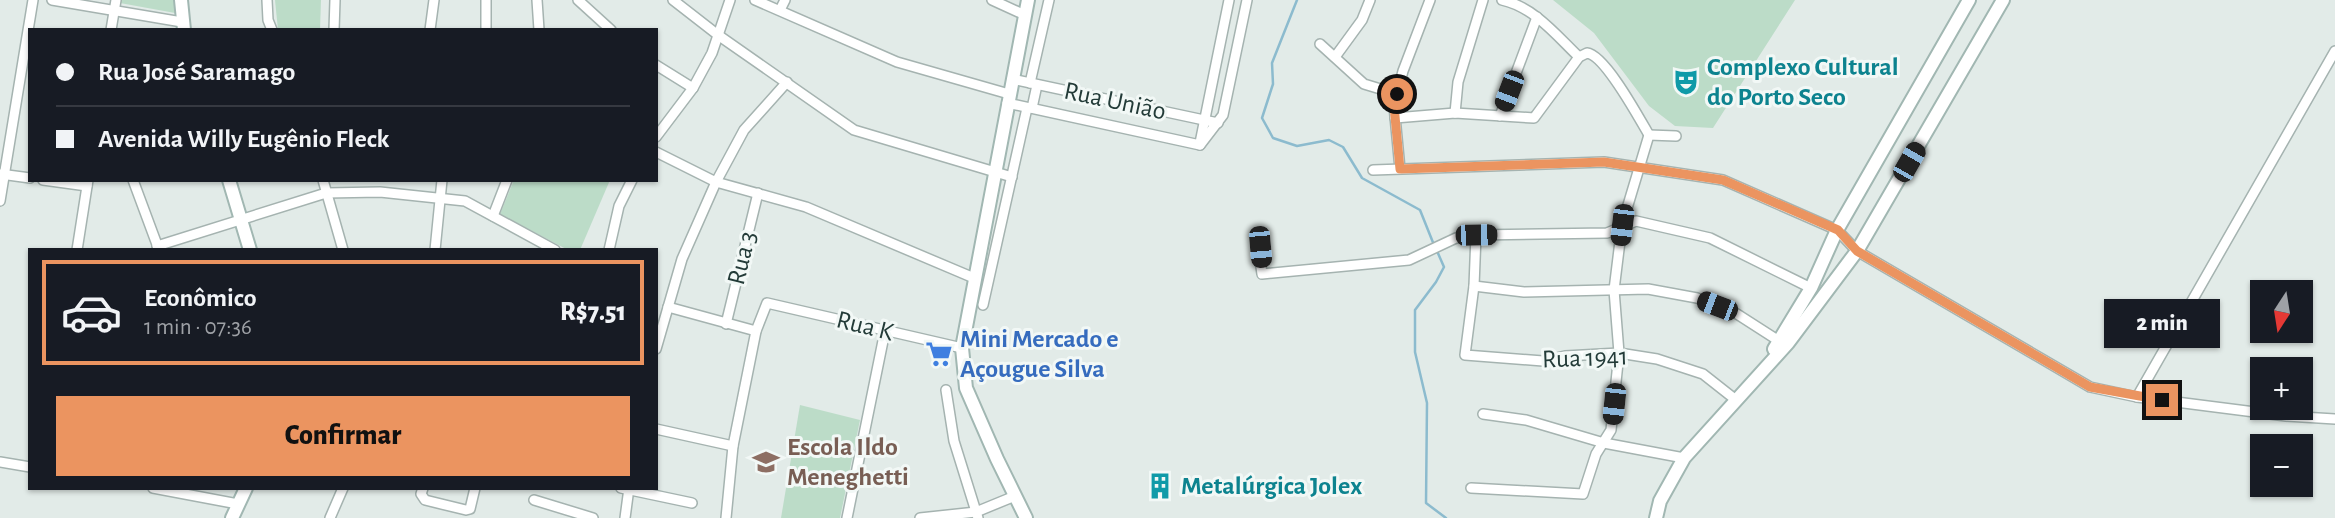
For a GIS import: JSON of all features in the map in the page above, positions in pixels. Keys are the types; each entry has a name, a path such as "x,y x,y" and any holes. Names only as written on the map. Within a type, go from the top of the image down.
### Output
{"main road":[{"path":"181,0 183,26"},
{"path":"1026,518 967,388 962,348 1028,0"},
{"path":"1756,380 1811,288 1838,230 1969,0"},
{"path":"1656,518 1661,501 1684,458 1788,343 1857,251 2003,0"},
{"path":"230,182 249,248"},
{"path":"232,518 245,490"}],"street":[{"path":"28,28 33,0"},
{"path":"52,0 115,5 183,26"},
{"path":"267,0 271,28"},
{"path":"334,28 335,0"},
{"path":"430,28 434,0"},
{"path":"486,0 486,28"},
{"path":"537,0 539,28"},
{"path":"578,0 609,28"},
{"path":"673,0 718,35 854,130 1012,177"},
{"path":"658,134 693,88 712,53 730,0"},
{"name":"Rua União","path":"755,0 897,62 1030,108 1200,145"},
{"path":"780,10 785,0"},
{"path":"992,0 1025,15"},
{"path":"983,305 1030,108 1049,0"},
{"path":"1200,145 1229,0"},
{"path":"1200,145 1224,110 1247,0"},
{"path":"1335,57 1362,20 1370,0"},
{"path":"1400,169 1395,118 1397,94 1430,0"},
{"path":"1455,113 1458,82 1483,0"},
{"path":"1471,488 1583,494 1596,454 1611,430 1619,353 1614,290 1622,225 1649,135 1596,55 1583,55 1537,17 1516,3 1502,0"},
{"path":"111,28 115,5"},
{"path":"1500,116 1537,17"},
{"path":"0,201 2,175 28,28"},
{"path":"1320,44 1364,84 1397,94"},
{"path":"2137,397 2335,51"},
{"path":"1395,118 1455,113 1534,118 1583,55"},
{"path":"658,66 693,88"},
{"name":"Rua União","path":"1012,79 1218,122"},
{"path":"658,342 682,260 716,182 744,130 787,82"},
{"path":"1649,135 1676,136"},
{"path":"658,153 716,182 806,207 974,278"},
{"path":"1373,170 1604,162 1723,180 1838,230 1857,251 2090,387 2137,397 2286,416 2335,419"},
{"path":"2,175 28,178"},
{"path":"134,182 158,248 241,219 325,185 466,201 551,248"},
{"path":"435,248 442,182"},
{"path":"493,216 506,182"},
{"path":"609,248 619,206 631,182"},
{"path":"77,248 87,183"},
{"path":"325,185 342,248"},
{"name":"Rua 3","path":"726,324 758,193"},
{"path":"1258,246 1262,274 1409,260 1456,238 1476,235 1607,233 1636,221 1710,238 1811,288"},
{"path":"1476,235 1475,286 1524,292 1648,289 1697,298 1737,314 1779,341"},
{"name":"Rua 1941","path":"1475,286 1465,355 1470,358 1543,361 1565,356 1619,353 1657,359 1703,374 1736,400"},
{"name":"Rua K","path":"756,331 767,303 962,348"},
{"path":"668,307 756,331 733,446 726,518"},
{"path":"847,518 886,331"},
{"path":"946,390 954,441 977,515"},
{"path":"1483,414 1526,420 1604,443 1684,458"},
{"path":"658,429 733,446"},
{"path":"0,462 28,467"},
{"path":"163,490 238,504"},
{"path":"330,518 342,490"},
{"path":"422,490 421,494 425,500 466,510 470,509 475,490"},
{"path":"625,518 626,490"},
{"path":"631,490 692,503"},
{"path":"920,518 977,515 1015,496"},
{"path":"534,500 593,518"}],"green space":[{"path":"121,0 174,0 175,13 120,3"},
{"path":"275,0 321,0 320,28 278,28"},
{"name":"Complexo Cultural do Porto Seco","path":"1553,0 1795,0 1713,128 1675,126 1649,106 1594,33"},
{"path":"513,182 609,182 581,248 564,248 500,214"},
{"path":"800,405 860,420 840,518 781,518"}],"waterway":[{"path":"1297,0 1272,63 1273,84 1262,118 1273,138 1297,146 1329,140 1343,147 1362,178 1420,210 1434,245"},
{"path":"1437,251 1444,267 1415,310 1415,352 1427,403 1426,503 1446,518"}],"place":[{"name":"Complexo Cultural do Porto Seco","path":"1686,82"},
{"name":"Mini Mercado e Açougue Silva","path":"939,354"},
{"name":"Escola Ildo Meneghetti","path":"766,462"},
{"name":"Metalúrgica Jolex","path":"1160,486"}],"route":[{"path":"1397,94 1394,106 1400,169 1604,162 1723,180 1838,230 1857,251 2090,387 2162,400"}]}
